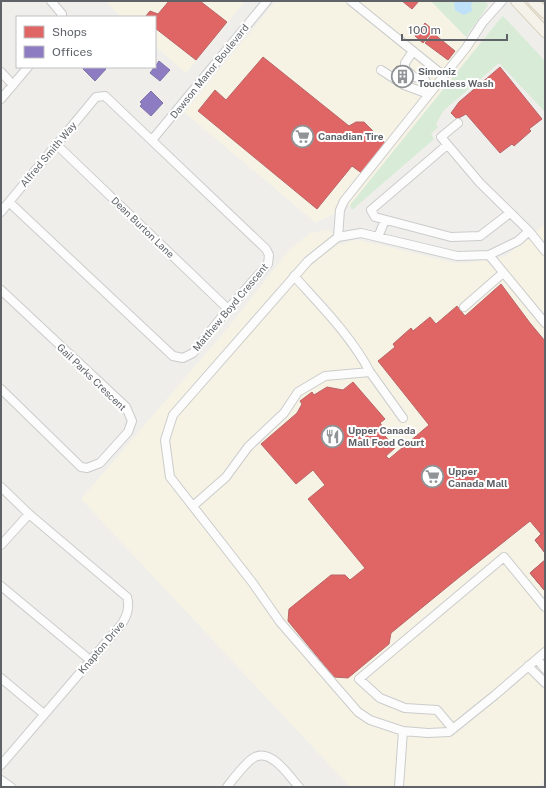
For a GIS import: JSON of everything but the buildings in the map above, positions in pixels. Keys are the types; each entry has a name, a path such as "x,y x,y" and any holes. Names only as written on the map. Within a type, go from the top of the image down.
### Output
{"main road":[{"path":"516,1 545,32"},
{"path":"533,1 545,13"}],"street":[{"path":"51,1 62,14 61,16"},
{"name":"Dawson Manor Boulevard","path":"152,140 267,1"},
{"path":"351,1 444,76"},
{"path":"338,237 340,210 344,201 466,48 483,22 502,1"},
{"path":"381,70 404,85 423,92 426,91 429,87 428,82 414,76 405,69 405,63 413,51"},
{"path":"1,99 27,68"},
{"path":"1,72 13,85"},
{"name":"Matthew Boyd Crescent","path":"8,202 173,356 183,358 193,353 228,309 268,264 269,255 266,249 105,96 96,97"},
{"name":"Alfred Smith Way","path":"1,212 96,97"},
{"path":"458,123 440,137 480,183 529,232 545,251"},
{"name":"Dean Burton Lane","path":"57,145 228,309"},
{"path":"447,145 371,210 375,217 451,237 480,236 510,213"},
{"path":"378,237 385,220"},
{"path":"529,232 518,240 489,255 457,256 361,233 338,237 308,261 294,276 173,415 164,440 170,477 252,582 280,622 358,712 370,720 403,732 428,734 449,732 495,696 545,652"},
{"path":"489,255 545,323"},
{"path":"464,307 503,273"},
{"path":"294,276 362,356 370,372 403,418"},
{"name":"Gail Parks Crescent","path":"1,290 126,407 132,421 128,432 100,463 87,468 81,467 1,389"},
{"path":"193,506 226,476 248,448 284,413 298,392 325,376 370,372"},
{"name":"Knapton Drive","path":"1,487 29,514 126,597 129,604 126,618 1,766"},
{"path":"1,545 29,514"},
{"path":"453,729 437,710 405,708 380,698 359,679 504,557 545,607"},
{"path":"1,586 90,660"},
{"path":"537,659 545,669"},
{"path":"528,666 545,683"},
{"path":"1,678 44,714"},
{"path":"399,787 403,732"},
{"path":"231,785 253,758 264,756 274,760 299,787"},
{"path":"1,780 11,787"}],"shaded area":[{"path":"106,1 245,1 186,73 156,47 156,16 120,16"},
{"path":"276,1 431,1 466,37 479,44 350,205 316,223 184,112"},
{"path":"545,224 545,779 538,787 350,787 81,499 227,329 289,250 310,233 329,230 341,245 350,241 359,240 455,263 467,263 505,257"}],"green space":[{"path":"431,1 485,1 488,5 466,37"},
{"path":"503,16 545,61 545,112 499,63 443,111 436,124 438,127 431,134 434,139 352,210 350,205"}],"water":[{"path":"454,1 474,1 471,5 472,11 464,15 455,10"}],"place":[{"name":"Simoniz Touchless Wash","path":"402,77"},
{"name":"Canadian Tire","path":"303,136"},
{"name":"Upper Canada Mall Food Court","path":"333,436"},
{"name":"Upper Canada Mall","path":"432,477"}]}
